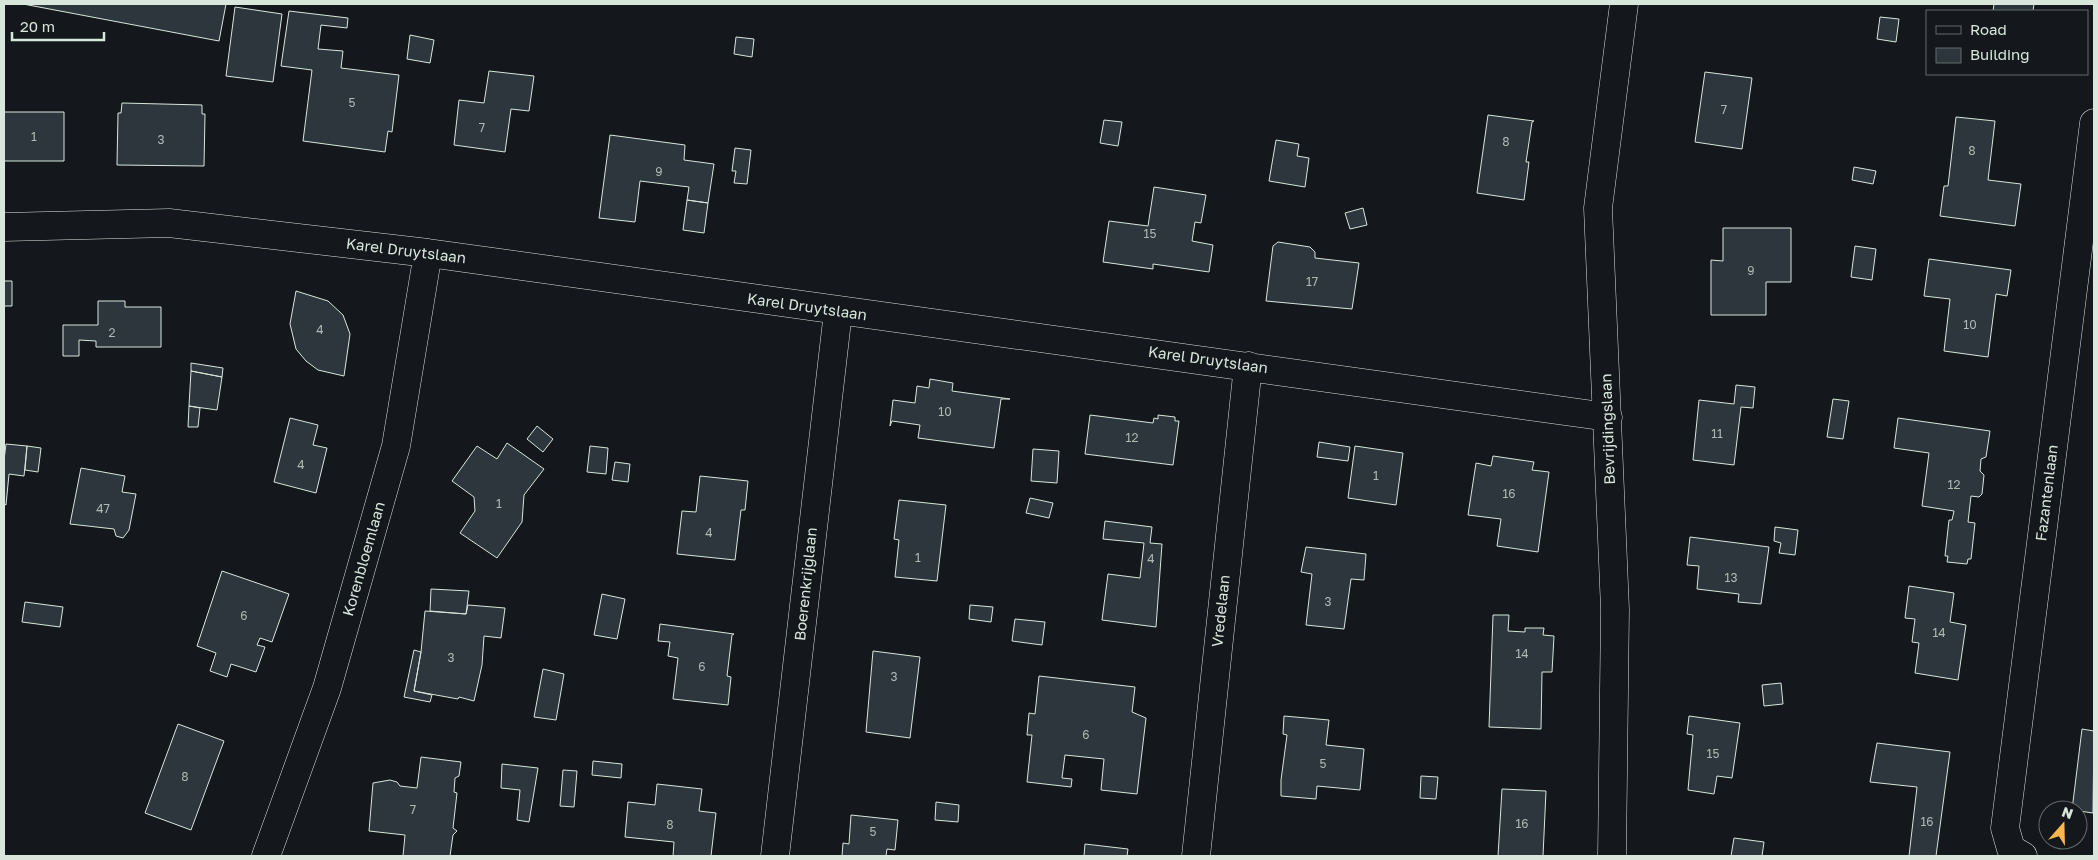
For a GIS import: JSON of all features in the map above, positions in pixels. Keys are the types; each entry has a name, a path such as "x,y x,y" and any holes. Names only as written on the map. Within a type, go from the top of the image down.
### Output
{"street":[{"name":"Bevrijdingslaan","path":"1612,856 1615,609 1598,208 1624,4"},
{"name":"Fazantenlaan","path":"2023,856 2011,849 2006,828 2094,123"},
{"name":"Karel Druytslaan","path":"4,227 169,223 428,253 838,312 1248,366 1608,417"},
{"name":"Korenbloemlaan","path":"266,856 327,688 396,446 428,253"},
{"name":"Boerenkrijglaan","path":"775,856 838,312"},
{"name":"Vredelaan","path":"1196,856 1248,366"}],"building":[{"path":"23,4 226,4 219,41"},
{"path":"1994,4 2034,4 2033,10 1993,10"},
{"path":"235,7 282,14 273,82 226,76"},
{"path":"289,11 348,18 347,28 321,25 318,49 343,51 341,68 399,75 392,132 388,131 385,152 303,141 312,70 281,66"},
{"path":"1880,17 1899,19 1896,42 1877,39"},
{"path":"410,35 434,40 430,63 407,59"},
{"path":"736,37 754,39 752,57 734,54"},
{"path":"489,71 534,76 529,111 511,109 505,152 454,145 459,100 484,103"},
{"path":"1705,72 1752,78 1742,149 1695,142"},
{"path":"122,103 202,105 202,114 205,114 204,166 117,165 118,113 121,113"},
{"path":"4,112 64,112 64,161 4,161"},
{"path":"1488,115 1534,121 1532,122 1526,162 1529,162 1524,200 1477,193"},
{"path":"1956,117 1995,121 1988,180 2021,184 2015,226 1940,216 1944,186 1948,186"},
{"path":"1104,120 1122,122 1118,146 1100,143"},
{"path":"610,135 685,145 684,160 714,164 708,203 687,200 689,187 640,181 635,222 599,218"},
{"path":"1276,140 1299,144 1297,156 1309,158 1305,187 1269,181"},
{"path":"735,148 751,150 747,184 734,183 736,171 732,171"},
{"path":"1854,167 1876,171 1873,184 1852,180"},
{"path":"1154,187 1206,195 1201,223 1195,222 1192,241 1213,245 1209,272 1153,264 1153,269 1103,262 1109,221 1148,226"},
{"path":"687,200 708,203 704,233 683,230"},
{"path":"1363,208 1367,225 1350,229 1345,213"},
{"path":"1723,228 1791,228 1791,282 1766,282 1766,315 1711,315 1711,260 1723,261"},
{"path":"1278,242 1310,247 1315,252 1315,258 1359,263 1352,309 1266,301 1273,246"},
{"path":"1855,246 1876,249 1872,280 1851,277"},
{"path":"1929,259 2011,270 2007,296 1996,294 1988,357 1944,351 1950,299 1924,296"},
{"path":"4,281 12,281 12,306 4,306"},
{"path":"296,291 328,301 343,315 350,334 344,376 318,370 306,361 296,349 290,324"},
{"path":"98,301 125,301 125,307 161,307 161,347 96,347 96,341 79,340 79,356 63,356 63,325 98,325"},
{"path":"191,363 223,368 222,377 191,371"},
{"path":"191,371 222,377 217,410 189,406"},
{"path":"930,379 953,383 952,391 1010,399 1001,399 994,448 918,438 920,425 892,421 890,426 893,400 915,403 917,386 929,388"},
{"path":"1736,385 1755,387 1753,408 1741,407 1734,465 1693,460 1699,400 1734,404"},
{"path":"1833,399 1849,401 1843,439 1827,437"},
{"path":"189,406 200,408 198,427 188,427"},
{"path":"1090,415 1153,423 1154,418 1158,419 1158,415 1175,417 1175,421 1179,421 1173,465 1085,454"},
{"path":"290,418 318,425 313,445 327,448 316,493 274,482"},
{"path":"1898,418 1990,431 1986,457 1981,459 1980,471 1984,475 1982,494 1979,497 1971,496 1968,522 1975,523 1971,559 1968,559 1967,564 1947,562 1948,556 1945,556 1949,520 1952,520 1954,511 1922,506 1929,453 1894,448"},
{"path":"537,426 553,439 543,452 527,439"},
{"path":"1319,442 1350,447 1348,461 1317,457"},
{"path":"507,443 544,469 524,495 522,522 497,558 460,533 475,511 474,497 452,481 477,446 497,459"},
{"path":"6,444 27,446 24,476 9,474 6,505 4,504 4,460"},
{"path":"27,446 41,448 38,472 25,470"},
{"path":"590,446 608,448 606,474 587,472"},
{"path":"1355,446 1403,453 1396,505 1348,498"},
{"path":"1033,449 1059,451 1057,483 1031,481"},
{"path":"1493,456 1534,462 1532,470 1549,472 1538,552 1497,546 1501,519 1468,515 1476,463 1491,466"},
{"path":"615,462 630,464 628,482 612,480"},
{"path":"81,468 125,476 122,492 136,494 129,530 123,538 116,536 114,529 70,524"},
{"path":"700,476 748,481 745,510 741,510 735,560 677,554 682,511 696,512"},
{"path":"1030,498 1053,503 1049,518 1026,513"},
{"path":"899,500 946,505 937,581 895,577 899,540 894,539"},
{"path":"1105,521 1152,527 1150,543 1162,544 1156,627 1102,620 1108,574 1140,578 1144,543 1103,539"},
{"path":"1775,527 1798,530 1795,555 1779,553 1781,543 1774,541"},
{"path":"1690,537 1769,547 1761,604 1738,602 1739,594 1697,589 1699,566 1687,565"},
{"path":"1306,547 1366,554 1364,580 1351,579 1344,629 1306,625 1312,574 1301,572"},
{"path":"222,571 289,594 272,642 260,638 257,645 265,647 256,672 231,664 227,677 210,671 216,653 197,646"},
{"path":"1909,586 1954,593 1950,622 1966,625 1958,680 1915,673 1919,643 1912,642 1915,619 1905,618"},
{"path":"431,589 469,591 466,614 430,611"},
{"path":"602,594 625,599 617,639 594,635"},
{"path":"25,602 63,607 60,627 22,622"},
{"path":"468,605 505,608 501,638 484,636 482,665 474,701 414,691 421,652 425,611 466,614"},
{"path":"970,605 993,607 991,622 969,619"},
{"path":"1493,615 1509,615 1508,631 1525,632 1525,628 1544,628 1543,635 1554,636 1552,672 1542,672 1541,729 1489,727"},
{"path":"1015,619 1045,622 1042,645 1012,641"},
{"path":"660,624 734,634 732,635 727,676 731,677 728,705 673,699 678,658 668,656 670,642 658,641"},
{"path":"414,650 421,652 414,691 432,695 430,702 404,697"},
{"path":"873,651 920,657 910,738 866,732"},
{"path":"543,669 564,674 556,720 534,717"},
{"path":"1039,676 1135,687 1132,712 1146,718 1137,794 1101,790 1104,759 1065,755 1062,778 1072,779 1071,787 1027,782 1032,735 1027,735 1029,713 1035,714"},
{"path":"1781,683 1783,704 1764,706 1762,685"},
{"path":"1284,716 1329,720 1326,745 1364,749 1360,790 1317,786 1316,799 1281,796 1281,780 1287,735 1283,734"},
{"path":"1689,716 1740,723 1732,778 1717,776 1714,794 1688,790 1693,735 1687,734"},
{"path":"178,724 224,741 191,830 145,813"},
{"path":"2082,729 2094,731 2093,813 2088,812 2088,800 2073,800"},
{"path":"1877,743 1950,752 1936,856 1909,856 1917,787 1870,782"},
{"path":"421,757 461,762 459,776 455,778 454,792 457,793 453,828 457,831 453,835 450,856 403,856 405,835 369,831 373,783 390,780 397,782 400,786 417,788"},
{"path":"593,761 622,764 621,778 592,775"},
{"path":"502,764 538,768 529,822 517,820 520,790 501,788"},
{"path":"563,770 577,771 574,807 560,806"},
{"path":"1421,776 1438,777 1436,799 1420,798"},
{"path":"657,784 702,789 699,811 716,813 711,856 673,856 674,842 625,837 628,802 655,805"},
{"path":"1502,789 1546,791 1543,856 1498,856"},
{"path":"936,802 959,805 958,822 935,820"},
{"path":"851,815 898,820 895,850 887,849 886,856 842,856 843,843 849,844"},
{"path":"1734,838 1764,842 1762,856 1731,856"},
{"path":"1085,844 1128,849 1127,856 1084,856"}]}
